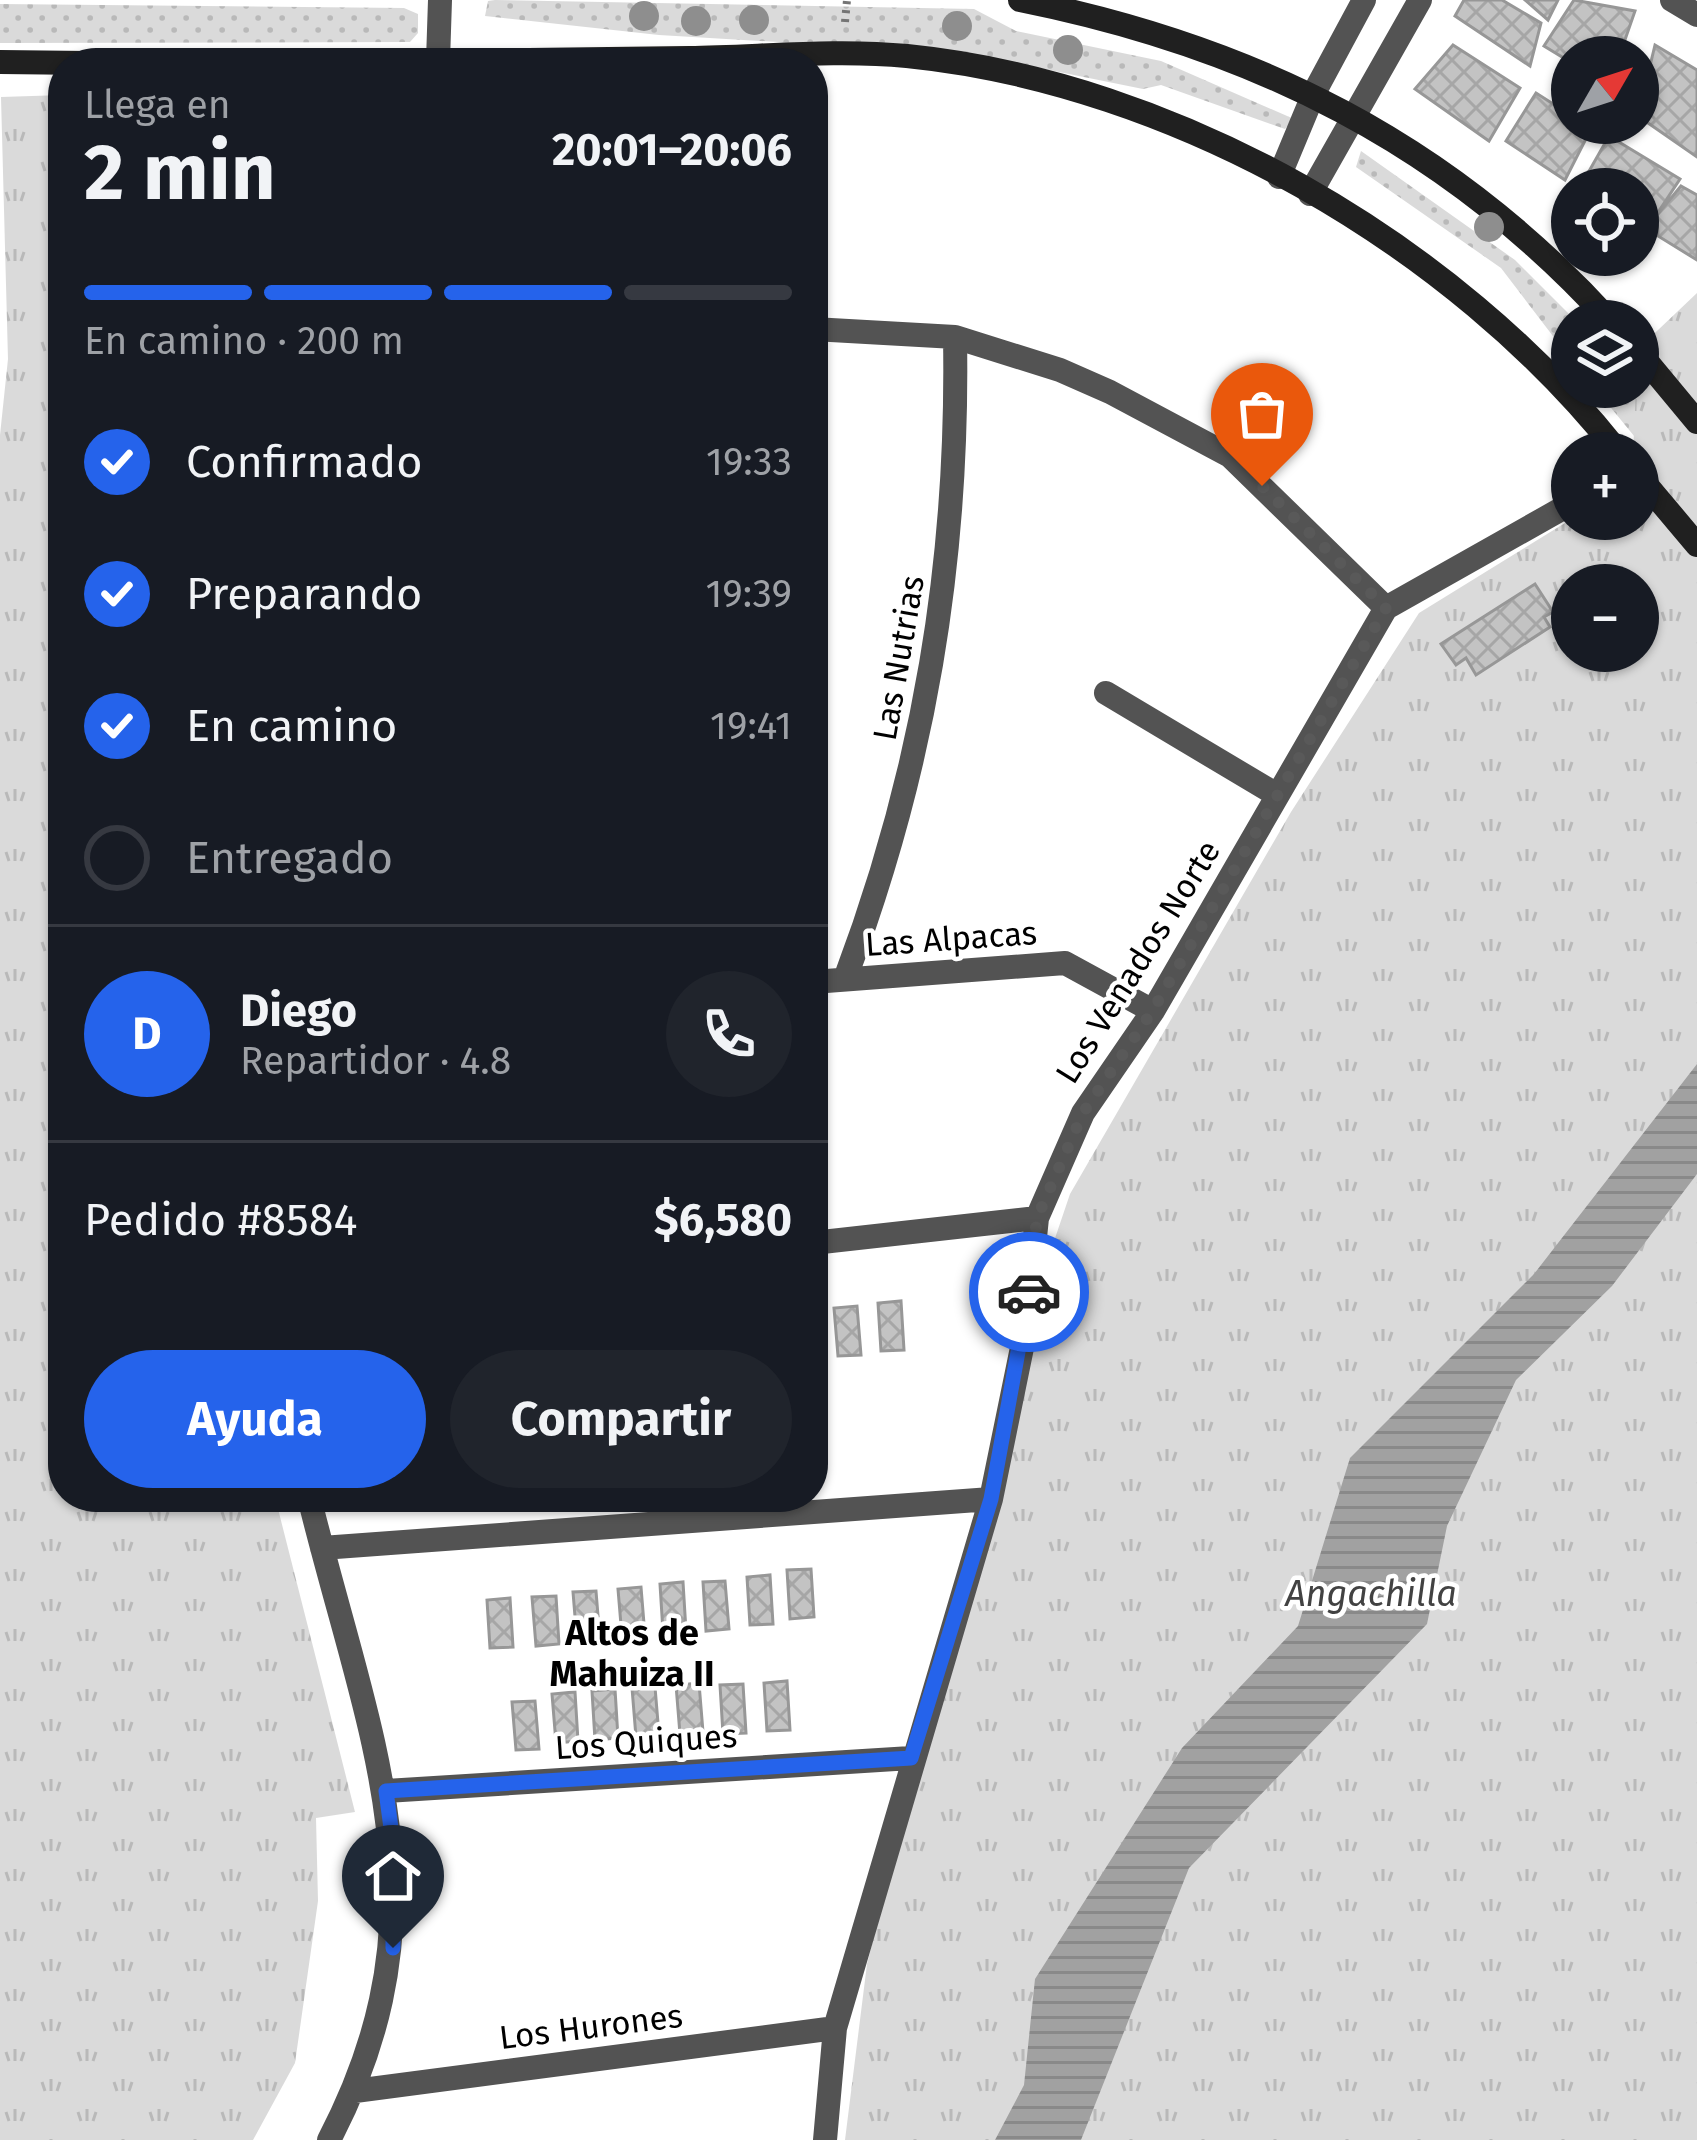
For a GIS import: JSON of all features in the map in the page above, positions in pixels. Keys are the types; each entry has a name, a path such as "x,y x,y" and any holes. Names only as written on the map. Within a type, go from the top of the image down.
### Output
{"main road":[{"path":"1020,0 1160,34 1314,93 1355,116 1492,212 1587,300"},
{"path":"828,57 905,56 1015,76 1112,103 1279,177 1371,228 1484,310 1536,357 1601,432"},
{"path":"0,62 48,63"},
{"path":"1659,376 1697,422"},
{"path":"1659,501 1697,545"}],"street":[{"path":"438,48 440,0"},
{"path":"1279,177 1314,93 1364,0"},
{"path":"1310,194 1420,0"},
{"path":"1672,0 1697,15"},
{"path":"828,329 955,337 1060,370 1230,456 1386,608 1551,514"},
{"name":"Las Nutrias","path":"845,980 900,820 937,656 953,497 955,337"},
{"name":"Los Venados Norte","path":"825,2140 835,2028 991,1499 1024,1333 1037,1218 1083,1113 1153,1010 1386,608"},
{"path":"1106,693 1277,795"},
{"name":"Las Alpacas","path":"828,981 1065,963 1153,1010"},
{"path":"828,1241 1037,1218"},
{"path":"828,1511 991,1499"},
{"path":"314,1512 386,1791 394,1861 393,1948 376,2029 355,2091 328,2140"},
{"path":"322,1548 814,1512"},
{"name":"Los Quiques","path":"386,1791 911,1758"},
{"name":"Los Hurones","path":"355,2091 835,2028"}],"green space":[{"path":"488,1 974,9 1016,31 1161,61 1294,119 1285,129 1161,85 1143,89 966,53 659,35 485,16"},
{"path":"0,4 404,8 418,14 418,33 410,42 0,43"},
{"path":"48,95 48,1512 279,1512 355,1812 316,1818 318,1901 295,2063 253,2140 0,2140 0,435 8,359 1,97"},
{"path":"1361,151 1515,260 1555,300 1551,300 1551,333 1501,268 1356,167"},
{"path":"1697,293 1697,2140 845,2140 867,1964 923,1743 994,1505 1049,1256 1070,1194 1291,812 1419,613 1551,532 1551,540 1659,540 1659,432 1634,432 1635,408 1659,408 1659,329"},
{"path":"1611,408 1648,408 1697,513 1659,467 1659,432 1631,432"}],"water":[{"name":"Angachilla","path":"1697,1064 1697,1174 1612,1286 1516,1380 1447,1526 1427,1624 1189,1868 1081,2140 995,2140 1024,2085 1035,1979 1182,1748 1298,1626 1350,1458 1534,1274"}],"building":[{"path":"1464,0 1502,0 1541,23 1530,66 1455,16"},
{"path":"1525,0 1558,0 1548,20"},
{"path":"1574,0 1635,11 1626,36 1551,36 1551,50 1544,46"},
{"path":"1453,45 1520,88 1489,141 1415,89"},
{"path":"1659,47 1697,70 1697,157 1659,131"},
{"path":"1536,93 1551,103 1551,144 1583,144 1571,168 1551,171 1506,141"},
{"path":"1604,144 1622,144 1680,179 1659,211 1659,168 1591,168"},
{"path":"1681,186 1697,195 1697,260 1659,237 1659,213"},
{"path":"1535,584 1551,609 1544,617 1550,627 1476,675 1466,658 1456,665 1441,644"},
{"path":"901,1301 904,1350 881,1351 878,1303"},
{"path":"857,1306 861,1355 838,1356 834,1308"},
{"path":"811,1569 814,1617 790,1619 787,1570"},
{"path":"770,1575 773,1624 750,1625 747,1577"},
{"path":"725,1581 729,1629 706,1631 703,1582"},
{"path":"683,1582 686,1631 663,1632 660,1584"},
{"path":"641,1587 645,1636 622,1637 618,1589"},
{"path":"596,1591 600,1640 577,1641 573,1592"},
{"path":"556,1596 559,1644 536,1646 532,1597"},
{"path":"510,1598 513,1647 490,1648 487,1600"},
{"path":"787,1681 790,1730 767,1731 764,1683"},
{"path":"699,1683 703,1732 680,1734 676,1685"},
{"path":"743,1684 746,1733 723,1734 720,1685"},
{"path":"655,1687 659,1735 636,1737 632,1688"},
{"path":"615,1689 618,1738 595,1740 592,1691"},
{"path":"575,1692 578,1741 556,1743 552,1694"},
{"path":"535,1701 539,1749 516,1750 512,1702"}],"way so far":[{"path":"1029,1292 1037,1218 1083,1113 1153,1010 1386,608 1262,486"}],"district":[{"name":"Altos de Mahuiza II","path":"632,1654"}],"route":[{"path":"393,1948 396,1896 386,1791 911,1758 991,1499 1029,1292"}]}
